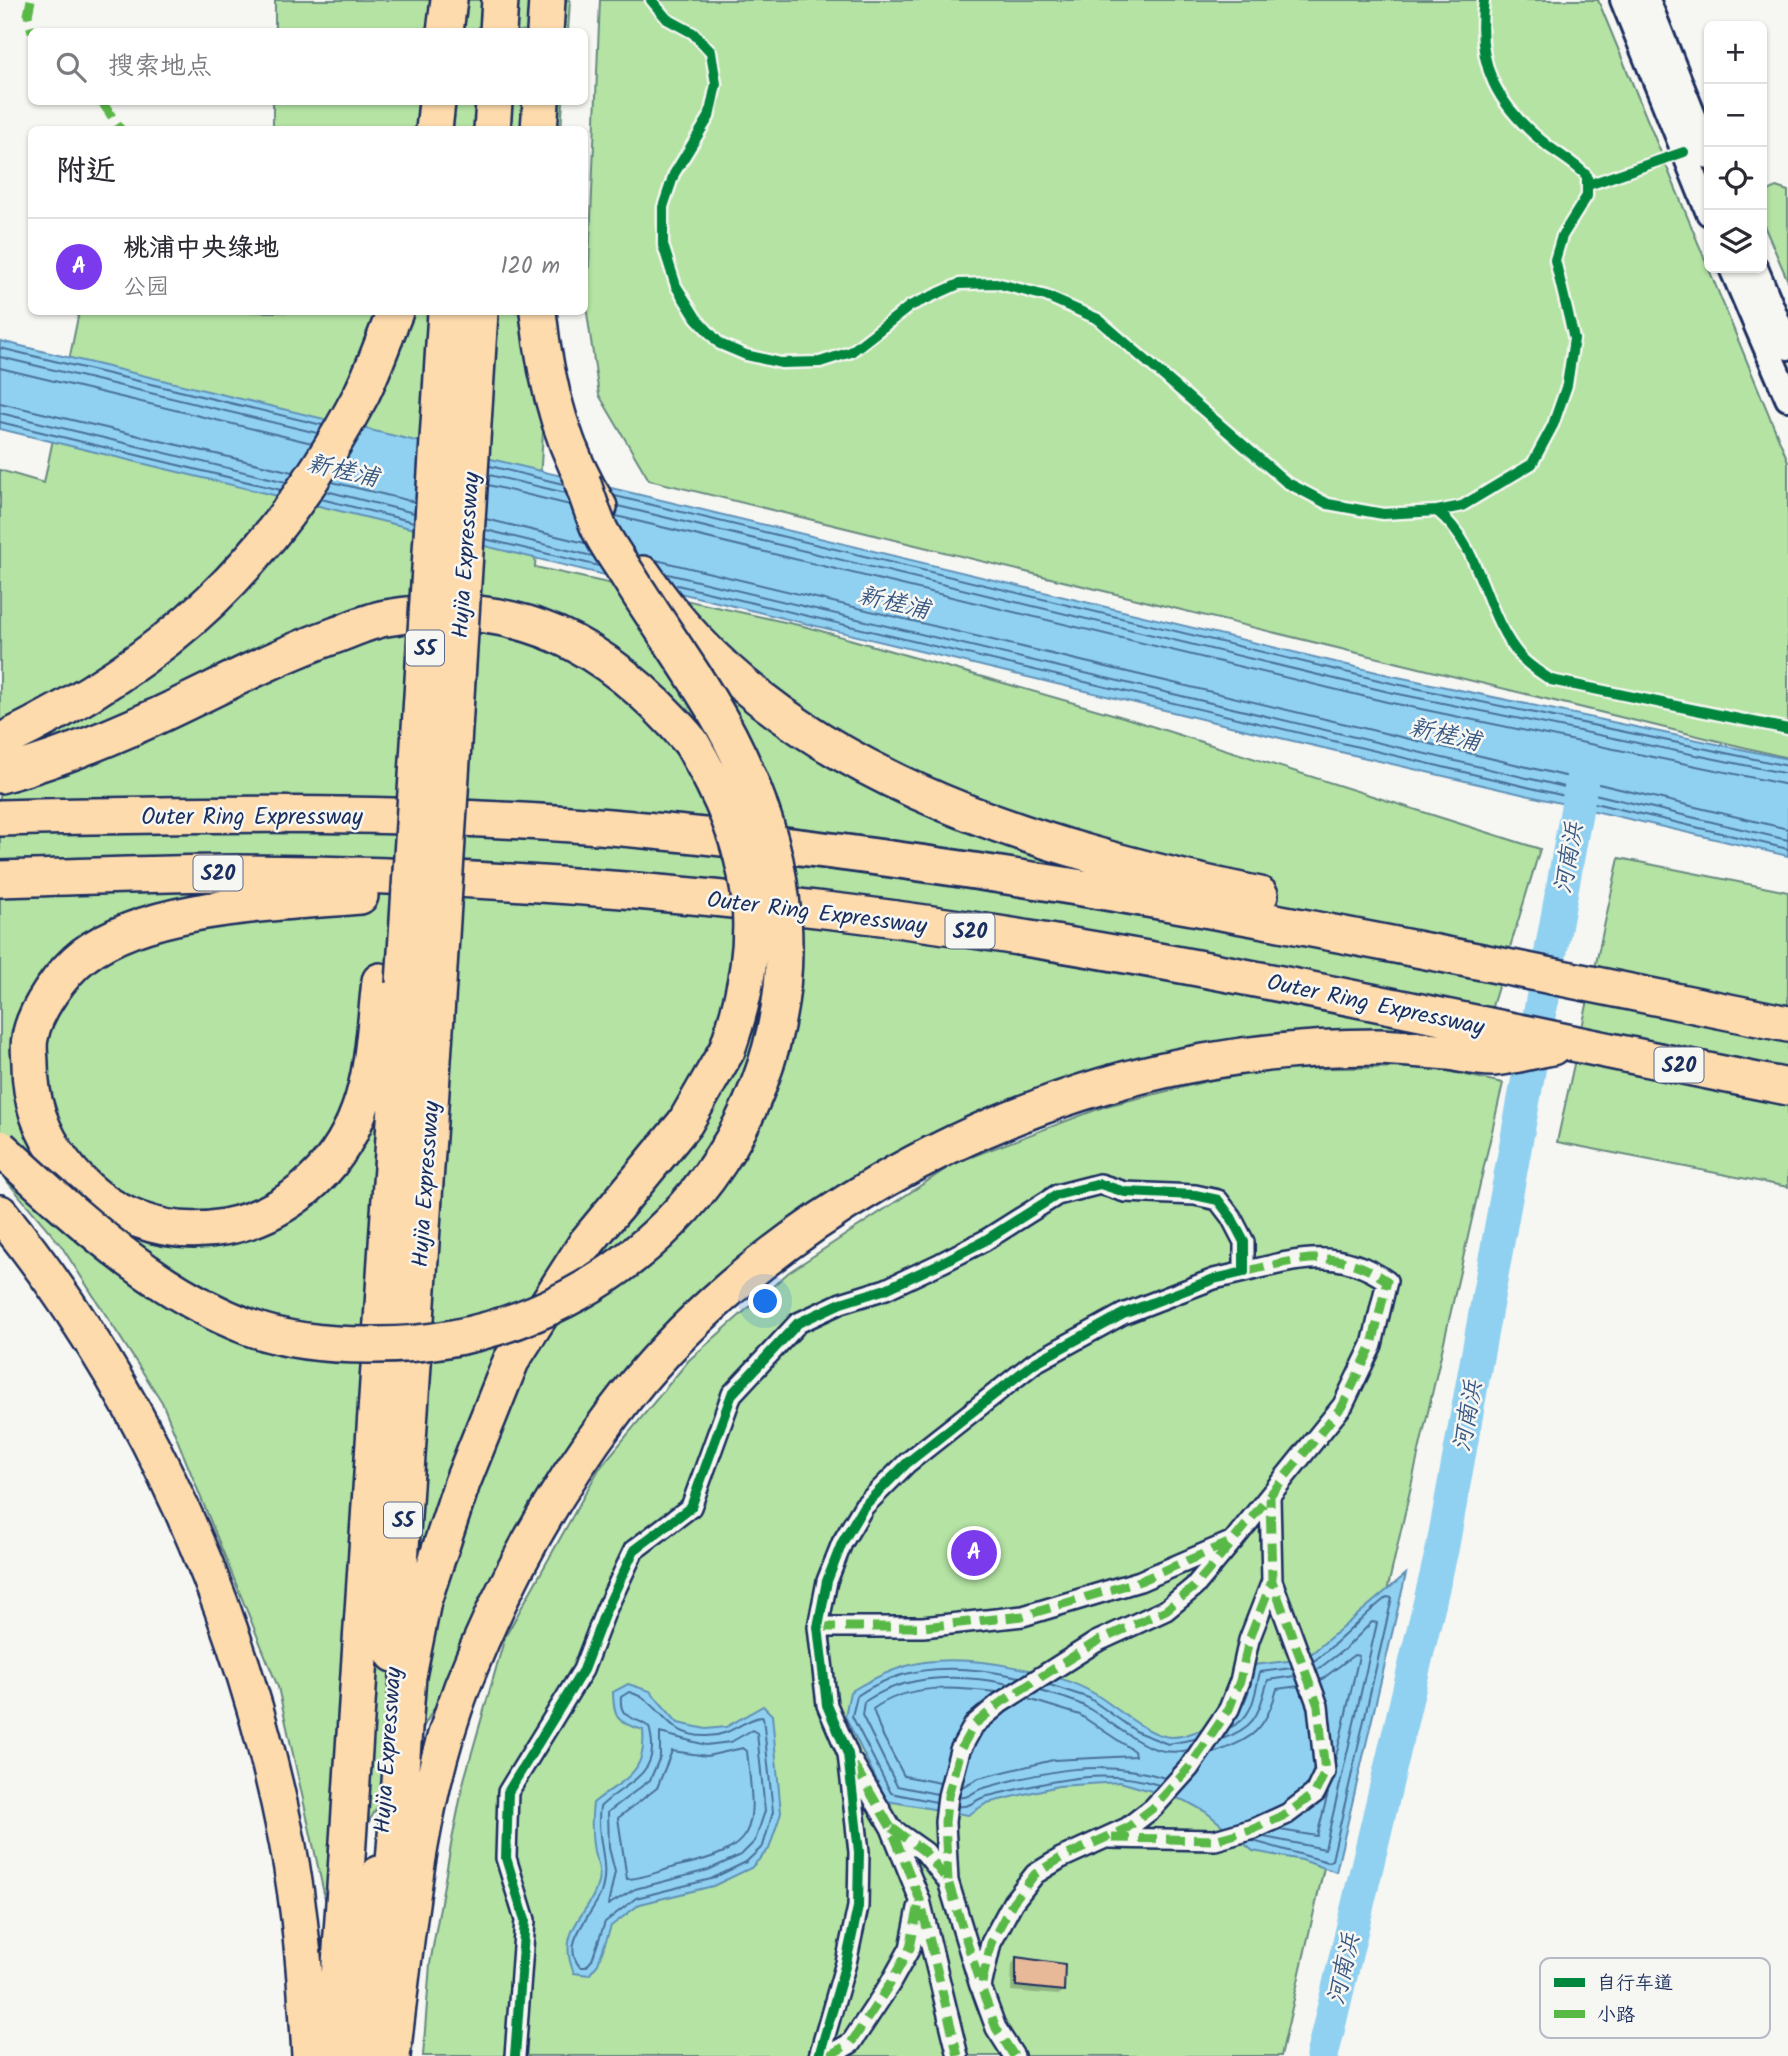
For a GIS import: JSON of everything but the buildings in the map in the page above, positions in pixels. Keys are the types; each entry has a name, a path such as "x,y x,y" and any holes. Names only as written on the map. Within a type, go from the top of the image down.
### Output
{"highway":[{"path":"446,28 449,0"},
{"path":"464,28 466,0"},
{"path":"498,28 500,0"},
{"path":"545,28 547,0"},
{"path":"434,126 437,105"},
{"path":"458,126 459,105"},
{"path":"492,126 494,105"},
{"path":"539,126 541,105"},
{"path":"0,742 55,716 110,683 182,629 225,589 276,530 321,466 356,403 395,315"},
{"name":"Hujia Expressway","path":"334,2056 407,983 446,315"},
{"name":"Hujia Expressway","path":"367,2056 407,983 481,315"},
{"path":"0,1148 114,1251 181,1296 253,1329 323,1345 408,1346 478,1334 544,1312 610,1275 662,1230 712,1175 747,1116 772,1043 782,975 783,919 773,853 757,796 729,735 599,528 557,418 542,350 538,315"},
{"path":"582,481 655,592 708,654 765,703 829,747 876,771 1011,829 1084,854 1511,958 1584,973 1699,990 1725,1011 1788,1024"},
{"path":"0,775 53,760 153,718 279,655 383,618 445,611 508,616 570,639 659,705 691,742 735,827 752,915 750,958 742,1006 727,1050 685,1123 587,1242 511,1361 462,1483 423,1601 408,1676 380,2056"},
{"name":"Outer Ring Expressway","path":"0,818 239,813 438,818 639,829 849,852 1040,879 1274,921 1511,958"},
{"name":"Outer Ring Expressway","path":"0,879 236,873 436,880 639,892 842,912 1032,940 1248,978 1494,1044"},
{"path":"407,983 369,1069 359,1110 342,1148 316,1181 284,1207 242,1224 200,1231 157,1226 119,1211 77,1181 46,1140 30,1089 30,1037 50,991 84,955 133,929 191,914 395,893 436,880"},
{"path":"392,2056 413,1893 429,1803 460,1690 500,1596 554,1500 616,1409 689,1328 764,1260 844,1204 929,1155 1019,1115 1110,1083 1205,1062 1300,1050 1494,1044"},
{"name":"S20","path":"1494,1044 1570,1044 1788,1087"},
{"path":"0,1213 92,1342 127,1402 192,1532 223,1604 270,1760 288,1843 297,1901 310,2056"}],"street":[{"path":"1623,0 1704,200"},
{"path":"1647,0 1705,147"},
{"path":"1734,273 1788,398"},
{"path":"1757,273 1788,347"},
{"path":"515,2056 524,1920 506,1858 508,1792 583,1670 606,1610 634,1550 691,1507 732,1394 798,1323 841,1303 886,1289 952,1257 1057,1195 1100,1184 1125,1192 1195,1195 1218,1200 1231,1217 1244,1242 1244,1272"},
{"path":"958,2056 920,1900 891,1828 848,1755 827,1705 818,1627 827,1581 842,1543 864,1506 907,1463 1034,1363 1074,1339 1123,1314 1214,1279 1295,1259 1327,1257 1373,1272 1387,1281 1372,1345 1343,1405 1194,1587 1166,1610 1096,1642 1000,1703 974,1725 960,1750 945,1822 948,1881 996,2028 1014,2056"},
{"path":"1107,1838 1215,1840 1254,1829 1287,1814 1315,1793 1325,1772 1318,1706 1272,1581 1270,1497"},
{"path":"818,1627 923,1628 1023,1616 1140,1581 1233,1541"},
{"path":"981,1987 991,1943 1013,1902 1035,1874 1061,1858 1127,1828 1153,1808 1189,1768 1229,1709 1240,1681 1249,1640 1272,1581"},
{"path":"818,2056 837,1998 858,1908 859,1852 848,1755"},
{"path":"891,1828 925,1852 948,1881"},
{"path":"828,2056 851,2043 890,1984 910,1948 920,1900"}],"green space":[{"path":"275,0 570,0 568,28 275,28"},
{"path":"600,0 1598,0 1704,257 1704,273 1711,273 1788,461 1788,758 649,480 599,395 588,315"},
{"path":"273,105 563,105 561,126 273,126"},
{"path":"1776,187 1788,191 1788,281 1767,233 1767,192"},
{"path":"78,315 550,315 535,567 807,627 1123,717 1540,849 1483,1036 1256,1044 858,1180 722,1271 627,1373 325,1898 278,1687 162,1402 60,1244 0,1173 0,470 44,483"},
{"path":"1619,858 1788,892 1788,1187 1557,1142"},
{"path":"1428,1067 1503,1083 1281,2056 423,2056 430,1964 451,1845 464,1780 505,1637 599,1469 689,1360 789,1272 955,1163 1106,1106 1257,1069"}],"water":[{"name":"新槎浦","path":"0,341 1393,676 1788,759 1788,856 1276,737 0,429"},
{"path":"1406,1574 1336,1872 1302,1860 1253,1851 1206,1812 1186,1801 1120,1782 1058,1786 987,1803 968,1815 887,1801 845,1716 850,1692 880,1676 923,1662 972,1661 1017,1667 1060,1679 1095,1694 1154,1732 1173,1737 1185,1735 1217,1724 1236,1713 1246,1700 1254,1665 1305,1659"},
{"path":"628,1684 650,1691 678,1723 706,1729 726,1727 763,1706 772,1715 781,1813 769,1849 751,1868 713,1886 640,1904 611,1926 598,1964 589,1975 574,1973 569,1956 572,1930 592,1899 599,1873 592,1840 593,1803 631,1774 641,1757 643,1730 622,1722 614,1709 613,1692"}],"waterway":[{"name":"河南浜","path":"1322,2056 1442,1550 1584,769"}],"marked path":[{"path":"31,0 28,15 31,28"},
{"path":"104,105 118,126"},
{"path":"818,1627 923,1627 1023,1616 1140,1581 1233,1541 1343,1405 1372,1345 1387,1281 1352,1263 1334,1260 1299,1260 1244,1272"},
{"path":"1112,1838 1215,1840 1254,1829 1287,1814 1315,1793 1325,1772 1318,1706 1272,1581 1270,1497"},
{"path":"948,1881 945,1822 948,1796 960,1750 974,1725 1000,1703 1096,1642 1166,1610 1194,1587 1231,1544"},
{"path":"1014,2056 996,2028 981,1987 991,1943 1013,1902 1035,1874 1061,1858 1127,1828 1153,1808 1189,1768 1229,1709 1240,1681 1249,1640 1272,1581"},
{"path":"854,1765 891,1828 920,1900 958,2056"},
{"path":"892,1828 925,1852 948,1881 980,1984"},
{"path":"828,2056 851,2043 890,1984 910,1948 919,1904"}],"cycle path":[{"path":"651,0 667,19 693,33 711,52 716,84 709,117 674,174 663,207 663,245 676,286 696,318 720,344 746,355 781,363 820,362 851,352 910,306 959,284 996,283 1046,296 1098,319 1286,482 1328,504 1383,514 1437,511 1462,506 1532,464 1553,425 1567,385 1574,339 1555,260 1562,236 1587,196 1587,176 1530,131 1515,116 1493,83 1483,45 1484,0"},
{"path":"1588,185 1684,152"},
{"path":"1437,511 1464,543 1508,640 1524,660 1551,680 1788,729"},
{"path":"515,2056 525,1920 506,1858 508,1792 583,1670 606,1610 634,1550 691,1507 732,1394 798,1323 841,1303 886,1289 941,1263 984,1241 1057,1195 1100,1184 1125,1192 1195,1195 1218,1200 1231,1217 1244,1242 1244,1272 1214,1279 1123,1314 1034,1363 907,1463 864,1506 842,1543 827,1581 818,1627 827,1705 848,1754 859,1852 858,1907 846,1963 819,2056"}],"place":[{"name":"桃浦中央绿地","path":"974,1553"}]}
